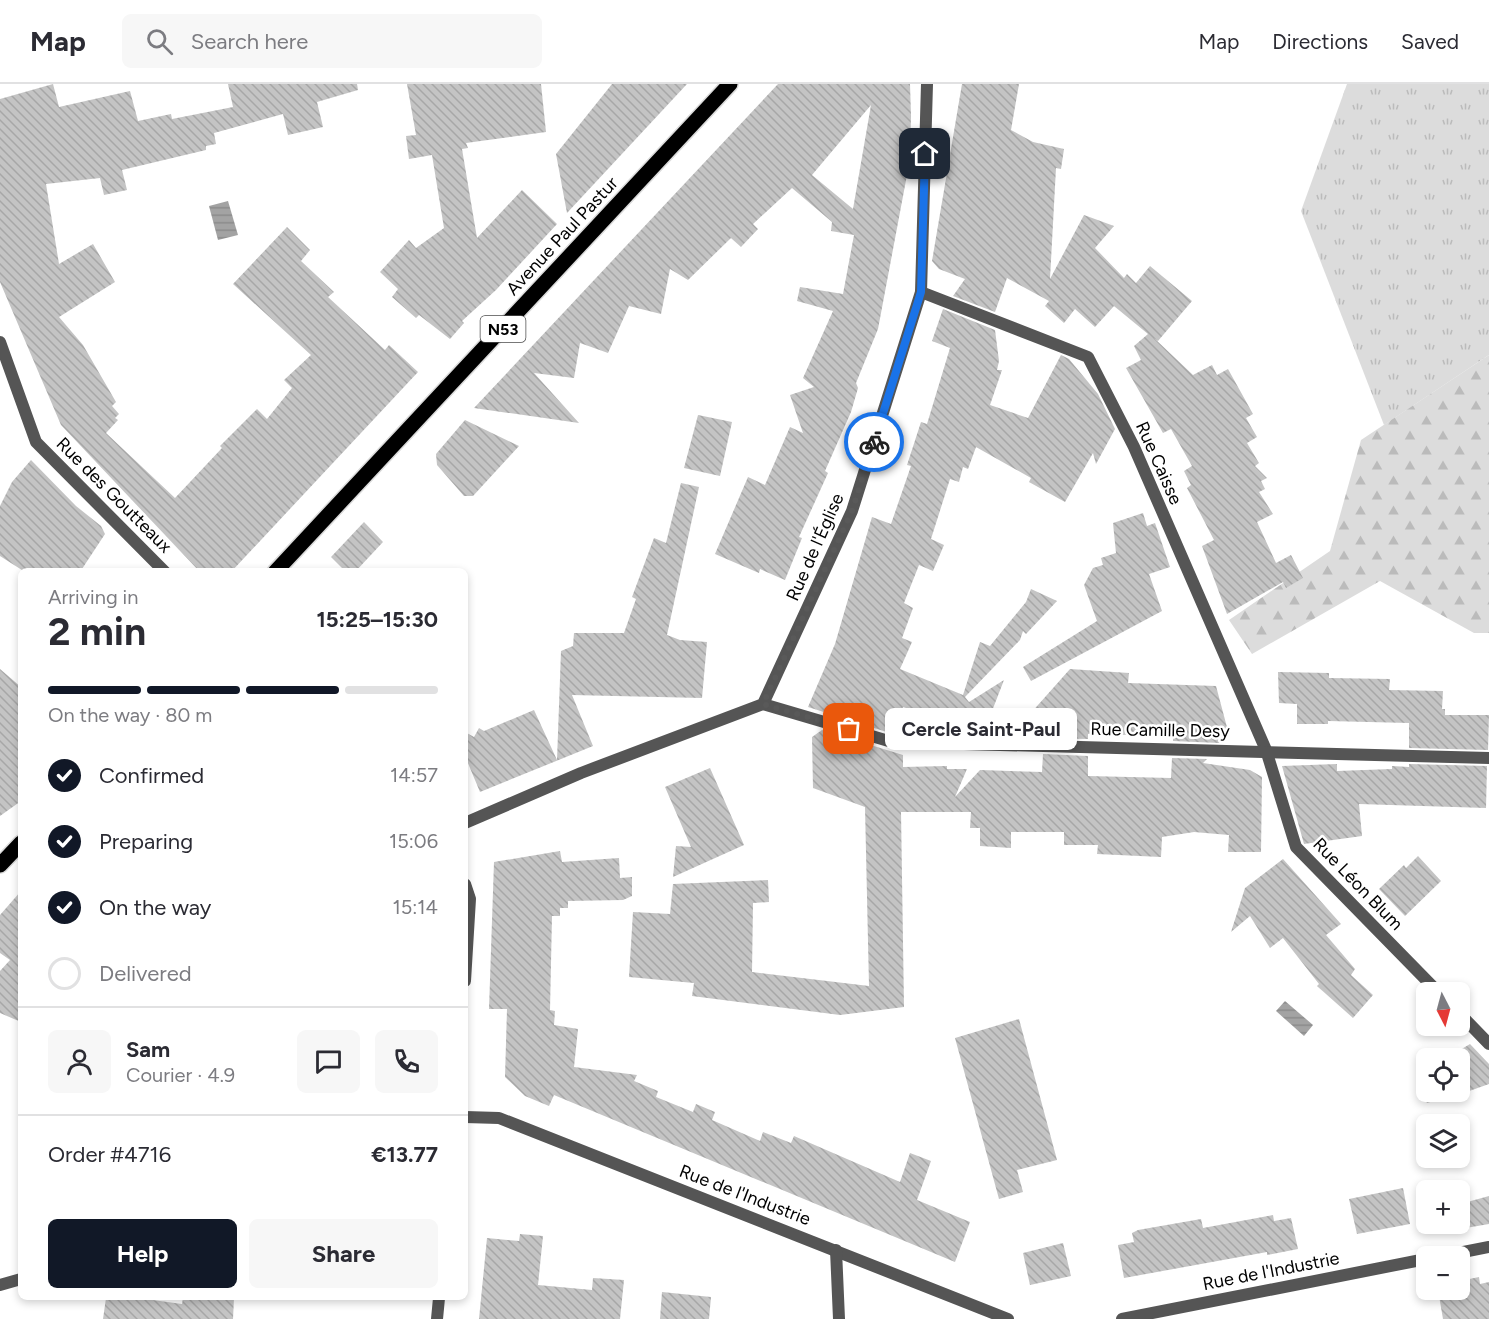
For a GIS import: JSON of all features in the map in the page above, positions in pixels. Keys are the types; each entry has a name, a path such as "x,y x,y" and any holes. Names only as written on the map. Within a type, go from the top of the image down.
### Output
{"main road":[{"name":"Avenue Paul Pastur","path":"279,568 730,84"},
{"path":"0,865 18,846"}],"street":[{"name":"Rue de l'Église","path":"763,704 852,511 921,292 927,84"},
{"name":"Rue Caisse","path":"921,292 1088,357 1134,447 1266,750"},
{"name":"Rue des Goutteaux","path":"0,342 36,442 161,568"},
{"name":"Rue Camille Desy","path":"763,704 892,742 1266,750 1489,758"},
{"path":"468,822 581,773 763,704"},
{"name":"Rue Léon Blum","path":"1266,750 1296,847 1428,982"},
{"path":"468,893 470,899 468,932"},
{"path":"1470,1024 1489,1044"},
{"name":"Rue de l'Industrie","path":"468,1117 499,1118 1008,1319"},
{"path":"1470,1251 1489,1247"},
{"path":"836,1250 839,1319"},
{"name":"Rue de l'Industrie","path":"1122,1319 1416,1261"},
{"path":"0,1285 18,1280"},
{"path":"437,1319 439,1300"}],"green space":[{"path":"1347,84 1489,84 1489,355 1384,425 1301,211"},
{"path":"1489,355 1489,633 1474,633 1380,581 1252,654 1229,620 1330,551 1361,440"}],"shaded area":[{"path":"228,201 238,235 218,240 209,206"},
{"path":"1285,1001 1313,1025 1304,1036 1276,1011"}],"building":[{"path":"53,84 59,107 130,91 138,121 171,114 172,119 233,107 228,84 357,84 358,90 317,102 323,127 288,135 283,114 214,133 216,144 206,146 206,150 122,170 127,190 104,195 100,178 46,184 59,264 93,244 115,282 59,317 83,345 116,402 112,406 119,414 115,418 118,420 106,433 175,498 222,448 220,446 257,409 267,419 292,388 284,380 311,355 233,284 287,227 310,250 301,261 334,292 328,297 385,350 389,345 418,372 235,568 196,568 61,425 0,282 0,99"},
{"path":"407,84 541,84 546,132 466,143 468,148 462,149 477,238 522,190 557,224 496,290 462,321 464,323 450,339 419,315 416,318 392,297 398,289 380,272 409,240 416,248 444,228 432,155 409,159 406,136 416,135"},
{"path":"612,84 687,84 567,213 556,154"},
{"path":"778,84 910,84 910,159 878,329 856,383 858,388 851,412 825,471 828,473 799,537 802,538 785,580 760,569 759,573 715,554 748,477 765,485 790,427 803,433 790,395 814,387 803,378 833,311 797,301 800,287 843,294 854,235 831,231 832,222 792,188 753,224 758,229 741,247 731,238 688,280 670,269 661,314 629,306 608,353 580,343 574,378 534,373 579,423 474,408","holes":["871,105 853,209 812,175"]},
{"path":"962,84 1019,84 1011,130 1033,142 1064,149 1061,169 1056,168 1050,279 1084,215 1114,226 1095,248 1124,278 1127,274 1136,283 1150,266 1192,301 1158,341 1154,338 1193,375 1212,365 1217,375 1228,369 1253,414 1246,418 1257,437 1247,443 1259,463 1255,466 1267,478 1261,481 1265,489 1259,492 1273,514 1257,522 1276,563 1291,555 1303,578 1286,588 1283,582 1227,614 1202,546 1214,540 1187,488 1191,485 1184,471 1192,466 1171,429 1163,433 1126,368 1141,360 1134,346 1148,334 1114,306 1095,327 1075,309 1064,323 1045,306 1049,301 1007,278 995,312 953,296 965,279 939,269 932,261"},
{"path":"943,309 995,330 999,361 997,370 1002,370 990,405 1028,418 1061,355 1069,359 1098,394 1115,429 1096,464 1093,453 1065,502 1029,482 1031,478 976,447 968,469 963,467 959,482 950,479 931,539 944,545 933,571 919,565 904,603 913,608 902,638 912,642 900,669 963,695 980,642 990,646 1026,602 1031,589 1057,601 1026,634 1023,631 1020,640 965,697 969,702 1004,680 987,724 939,709 937,712 926,708 924,714 903,707 893,734 808,707 835,644 872,517 891,524 911,466 907,465 921,422 927,424 950,348 932,341"},
{"path":"698,415 732,422 720,476 684,468"},
{"path":"465,420 519,446 473,496 464,496 437,465 436,454"},
{"path":"31,460 76,506 101,526 105,534 83,568 19,568 0,556 0,506 12,482"},
{"path":"681,483 699,487 667,635 680,640 707,642 702,698 572,695 593,746 480,792 468,763 468,734 474,737 479,728 484,731 534,710 557,760 561,651 573,646 574,633 624,633 636,599 632,597 654,538 666,543"},
{"path":"1143,513 1147,526 1155,523 1170,567 1149,574 1162,611 1031,681 1023,667 1097,621 1084,585 1093,568 1103,565 1101,558 1116,553 1113,523"},
{"path":"364,522 383,542 359,568 342,568 331,557"},
{"path":"0,669 18,684 18,803 0,816"},
{"path":"1070,669 1129,673 1128,683 1216,686 1228,731 1219,743 1173,741 1173,736 1088,734 1088,739 1043,738 1043,733 1014,732"},
{"path":"1278,672 1329,673 1329,678 1390,679 1389,690 1443,691 1442,709 1445,709 1445,715 1489,715 1488,750 1409,748 1409,723 1328,721 1328,724 1297,724 1297,704 1279,703"},
{"path":"822,730 903,755 903,767 947,766 947,769 967,769 955,797 980,770 1042,772 1043,754 1088,756 1088,776 1171,778 1172,758 1207,759 1203,763 1250,770 1262,777 1261,852 1228,852 1229,835 1194,832 1162,837 1161,857 1097,854 1098,845 1064,845 1064,832 1011,832 1011,848 980,846 980,828 970,828 971,812 901,812 904,1007 840,1015 692,996 694,983 629,977 633,912 670,914 673,884 768,880 769,902 753,903 752,972 869,986 865,807 813,788 812,737"},
{"path":"1337,764 1337,771 1392,769 1392,766 1409,767 1409,764 1487,766 1486,808 1359,804 1362,836 1304,844 1282,766"},
{"path":"710,768 744,845 673,877 676,846 691,847 665,787"},
{"path":"560,851 562,862 619,858 620,878 632,877 632,896 623,900 568,901 568,908 560,908 560,916 552,916 550,1010 555,1011 554,1025 578,1029 574,1067 637,1075 634,1081 658,1091 656,1097 693,1112 696,1104 715,1112 712,1120 760,1141 763,1132 791,1143 794,1136 900,1182 910,1153 931,1161 917,1200 970,1222 955,1262 554,1095 549,1106 525,1096 505,1077 507,1009 489,1009 494,862"},
{"path":"1418,856 1441,881 1405,916 1379,889 1404,865 1406,868"},
{"path":"1283,859 1341,924 1326,935 1355,969 1351,975 1373,995 1353,1018 1317,986 1319,984 1283,938 1270,948 1250,916 1231,932 1245,888"},
{"path":"18,894 18,1021 0,1013 0,971 10,960 0,953 0,915"},
{"path":"1019,1019 1057,1160 1017,1170 1023,1192 999,1199 955,1038"},
{"path":"1470,1044 1489,1064 1489,1084 1470,1091 1470,1048 1463,1048"},
{"path":"1403,1188 1410,1224 1357,1234 1349,1199"},
{"path":"1489,1196 1489,1224 1470,1227 1470,1201"},
{"path":"1273,1215 1274,1221 1291,1218 1298,1249 1267,1255 1267,1252 1124,1278 1118,1245 1134,1242 1132,1233 1138,1230 1201,1219 1203,1228"},
{"path":"520,1234 543,1236 538,1285 592,1290 593,1278 624,1280 620,1319 479,1319 487,1238 519,1241"},
{"path":"1063,1243 1071,1276 1030,1285 1023,1253"},
{"path":"1479,1277 1480,1284 1489,1282 1489,1319 1443,1319 1440,1300 1470,1300 1470,1279"},
{"path":"662,1292 711,1297 709,1319 660,1319"},
{"path":"106,1300 153,1300 182,1304 183,1300 234,1300 233,1319 103,1319"}],"way so far":[{"path":"849,729 763,704 852,511 874,442"}],"place":[{"name":"Cercle Saint-Paul","path":"849,729"}],"route":[{"path":"874,442 921,292 925,154"}]}
